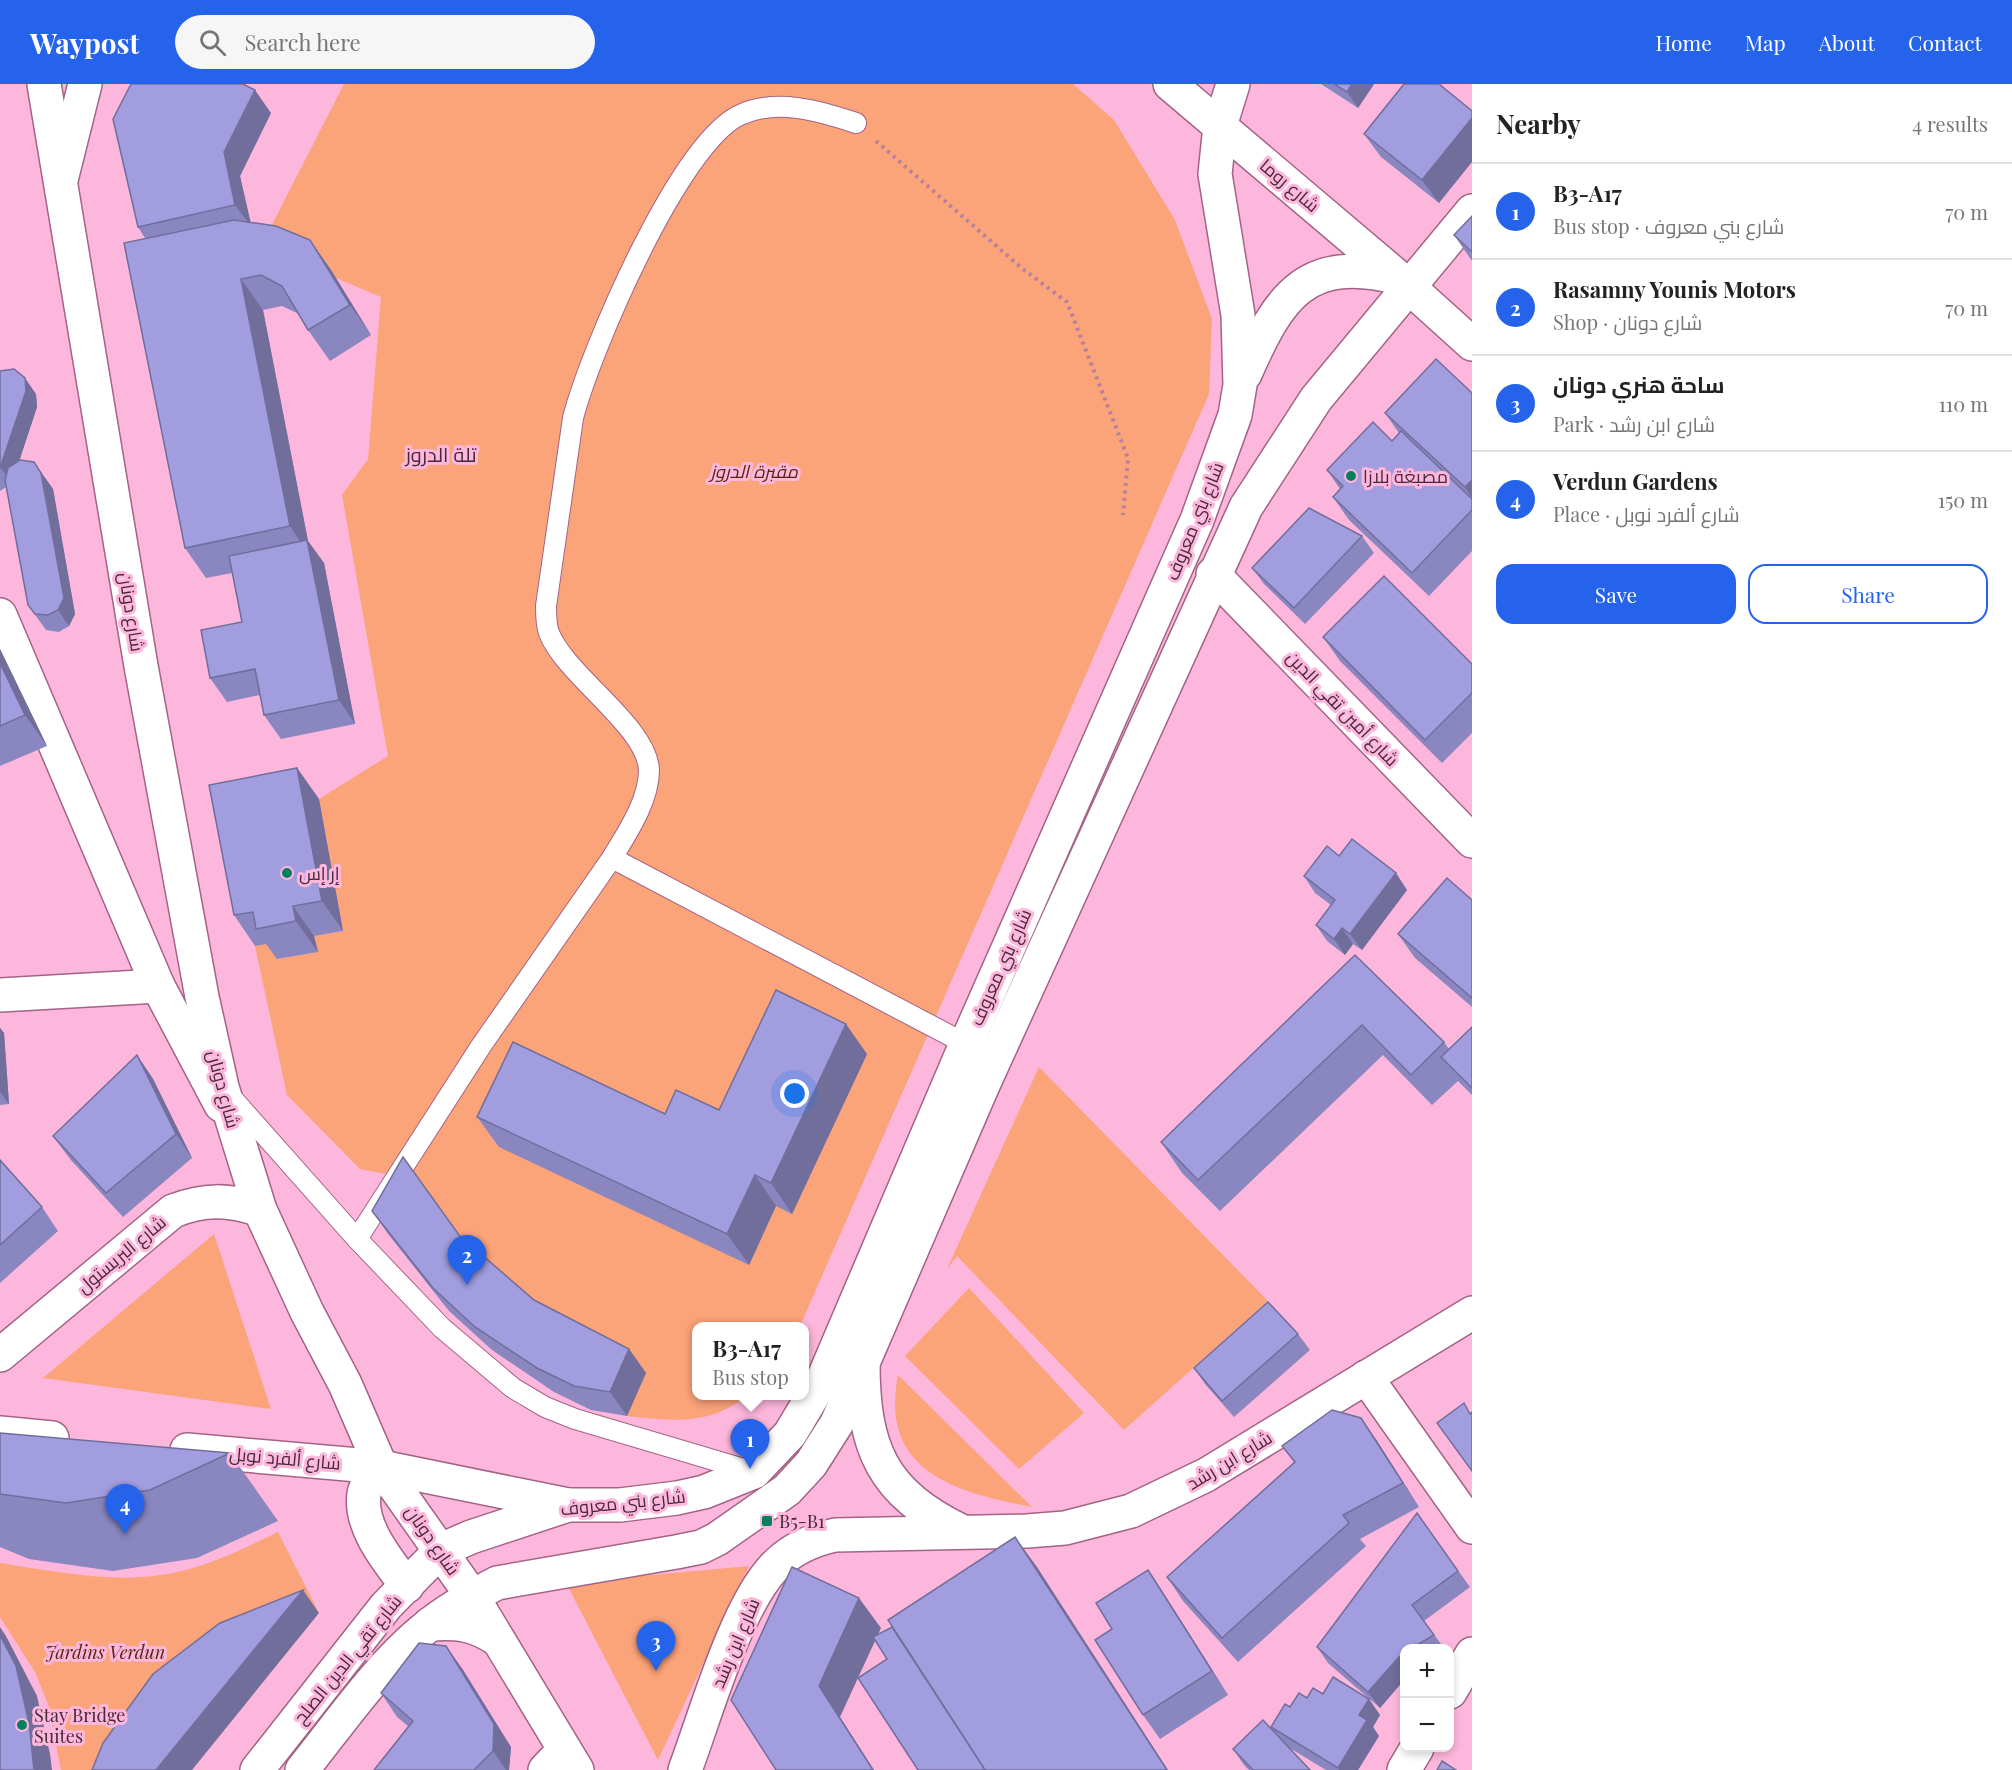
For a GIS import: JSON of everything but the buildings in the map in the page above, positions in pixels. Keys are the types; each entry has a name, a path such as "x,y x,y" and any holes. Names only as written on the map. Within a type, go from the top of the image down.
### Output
{"street":[{"name":"شارع دونان","path":"44,84 141,666 202,997 222,1087 237,1136 260,1210 307,1312 345,1384 381,1467 472,1596 498,1640 562,1763"},
{"path":"61,180 85,84"},
{"name":"شارع روما","path":"1170,84 1403,282 1472,344"},
{"name":"شارع بني معروف","path":"441,1550 471,1537 568,1505 620,1505 704,1492 753,1472 790,1434 807,1409 824,1377 945,1092 1197,520 1235,415 1240,385 1236,294 1215,174 1220,126 1233,84"},
{"name":"شارع بني معروف","path":"472,1596 497,1583 701,1547 739,1526 787,1490 811,1464 837,1423 975,1104 1213,574 1246,507 1292,433 1403,282 1472,211"},
{"path":"1240,385 1261,337 1274,315 1300,287 1319,275 1335,270 1354,269 1403,282"},
{"name":"شارع أمين تقي الدين","path":"1213,574 1472,841"},
{"name":"شارع دونان","path":"0,615 158,986 237,1136"},
{"path":"0,994 158,986"},
{"path":"945,1092 975,1104"},
{"name":"شارع البريستول","path":"0,1355 173,1211 194,1203 216,1200 239,1203 260,1210"},
{"name":"شارع ابن رشد","path":"685,1770 736,1632 762,1583 774,1567 802,1546 835,1535 1065,1528 1131,1511 1206,1475 1472,1313"},
{"path":"863,1362 863,1407 870,1440 885,1470 905,1495 931,1516 961,1532"},
{"path":"1366,1377 1472,1527"},
{"path":"0,1433 81,1441"},
{"name":"شارع ألفرد نوبل","path":"163,1448 381,1467 568,1505"},
{"path":"381,1467 364,1492 367,1517 377,1543 407,1586"},
{"name":"شارع تقي الدين الصلح","path":"256,1770 386,1606 441,1550"},
{"name":"شارع تقي الدين الصلح","path":"302,1770 394,1659 430,1624 472,1596"},
{"path":"430,1624 465,1623 476,1626 498,1640"},
{"path":"1454,1684 1472,1654"},
{"path":"1404,1770 1415,1752"}],"lane":[{"path":"357,1239 481,1046 612,858 629,830 645,791 648,773 646,754 632,733 557,647 546,621 564,471 580,392 623,289 662,209 697,156 718,130 740,115 775,107 822,112 856,123"},
{"path":"612,858 966,1044"},
{"path":"222,1087 357,1239 477,1360 513,1388 544,1407 575,1419 753,1472"}],"path":[{"path":"856,123 1024,270 1067,302 1128,458 1123,514"}],"green space":[{"name":"مقبرة الدروز","path":"344,84 1073,84 1114,120 1175,220 1212,319 1209,394 802,1322 692,1322 692,1400 741,1400 718,1412 704,1417 674,1420 627,1416 645,1373 551,1324 475,1259 420,1181 360,1169 287,1095 255,946 274,942 278,959 317,952 314,936 343,931 319,799 388,756 342,495 368,459 381,297 261,246"},
{"path":"1039,1067 1268,1301 1124,1430 957,1256 947,1269"},
{"path":"214,1234 271,1409 43,1378"},
{"path":"969,1288 1084,1413 1019,1469 905,1356"},
{"path":"898,1375 1032,1507 976,1494 929,1472 912,1455 900,1434 895,1408"},
{"name":"Jardins Verdun","path":"278,1532 317,1609 222,1648 108,1770 61,1770 48,1704 35,1672 0,1617 0,1563 101,1577 161,1575 207,1564"},
{"path":"749,1566 658,1760 566,1583"}],"place":[{"name":"مصبغة بلازا","path":"1351,476"},
{"name":"إر إس","path":"287,873"},
{"name":"Rasamny Younis Motors","path":"467,1285"},
{"name":"B3-A17","path":"750,1469"},
{"name":"B5-B1","path":"767,1521"},
{"name":"Verdun Gardens","path":"125,1534"},
{"name":"ساحة هنري دونان","path":"656,1671"},
{"name":"Stay Bridge Suites","path":"22,1725"}],"district":[{"name":"تلة الدروز","path":"441,453"}]}
